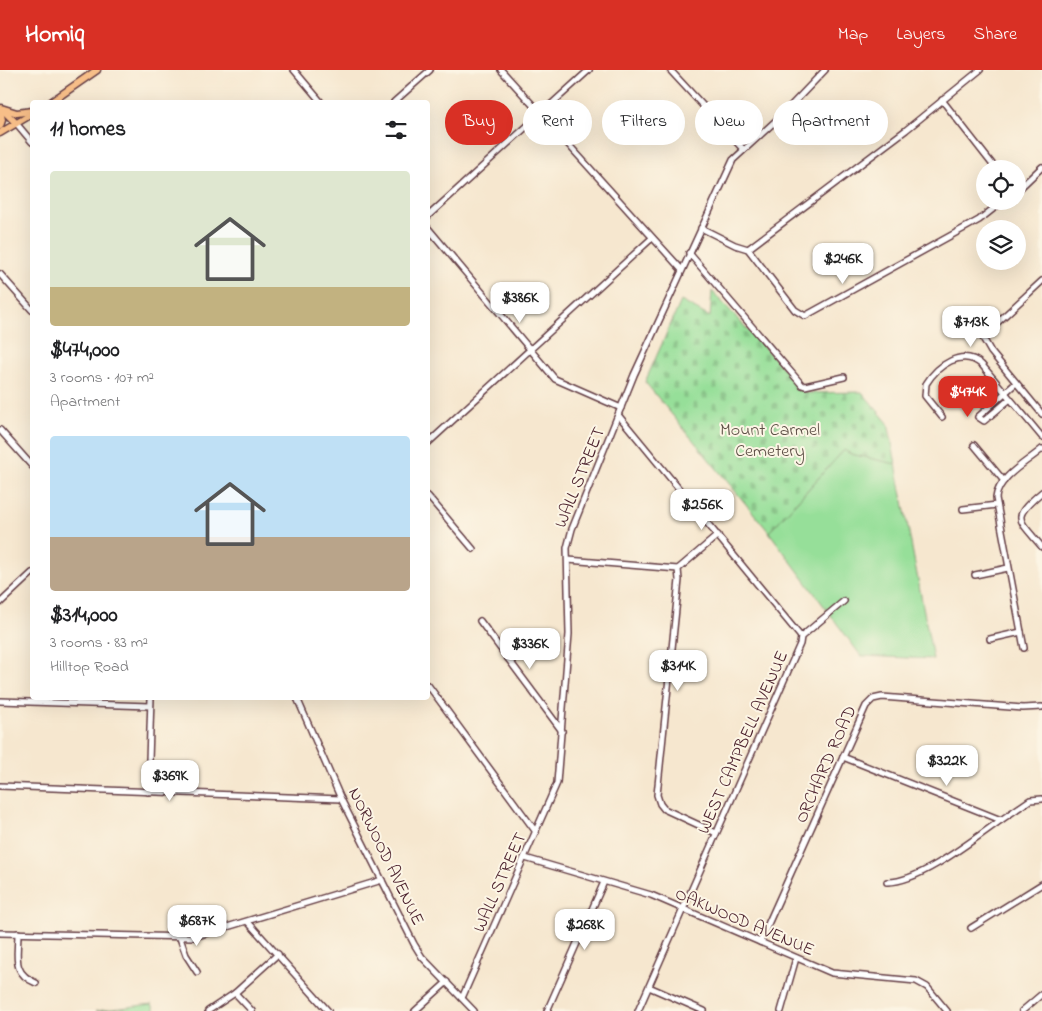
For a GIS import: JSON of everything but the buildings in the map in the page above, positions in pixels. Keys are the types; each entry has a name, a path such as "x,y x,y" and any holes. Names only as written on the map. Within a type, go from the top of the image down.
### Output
{"main road":[{"path":"54,100 97,70"},
{"path":"0,108 17,113 30,112"},
{"path":"0,108 16,124"},
{"path":"0,108 2,117 0,126"},
{"path":"0,133 30,114"}],"street":[{"path":"294,70 319,100"},
{"path":"298,75 303,70"},
{"path":"396,100 430,70"},
{"path":"501,70 528,100"},
{"path":"556,100 589,70"},
{"path":"670,70 743,149"},
{"name":"WALL STREET","path":"462,998 557,783 569,634 567,544 572,529 621,408 689,252 733,160 825,70"},
{"path":"748,249 899,136 980,70"},
{"path":"942,100 989,160"},
{"path":"16,124 30,140"},
{"path":"430,214 523,129"},
{"path":"568,145 682,269"},
{"path":"1026,182 1042,167"},
{"path":"701,228 735,245 748,249 795,310 805,316 979,220 992,210"},
{"path":"430,230 529,350 559,382 621,408"},
{"path":"430,441 652,238"},
{"path":"689,252 802,385 805,386 844,377"},
{"path":"0,274 30,308"},
{"path":"1042,283 985,334 983,338 991,352 1042,414"},
{"path":"942,417 927,399 925,388 932,376 955,358 968,357 978,361 1042,438"},
{"path":"1010,399 984,421 978,417 1016,383"},
{"path":"619,416 801,637"},
{"path":"0,430 30,464"},
{"path":"974,445 1004,481"},
{"path":"1024,648 996,494 1004,481 1042,449"},
{"path":"1042,492 1024,508 1020,517 1021,522 1042,547"},
{"path":"430,498 473,550"},
{"path":"963,509 997,505"},
{"path":"568,560 678,569 718,535"},
{"path":"975,575 1008,568"},
{"path":"678,569 679,580 658,798 664,809 716,833"},
{"path":"0,603 30,575"},
{"name":"WEST CAMPBELL AVENUE","path":"638,1011 792,662 801,637 844,601"},
{"path":"480,622 562,731"},
{"path":"990,639 1020,632"},
{"path":"430,689 536,832"},
{"name":"ORCHARD ROAD","path":"760,942 866,706 878,697 1023,708 1042,707"},
{"path":"148,792 151,700"},
{"name":"NORWOOD AVENUE","path":"298,700 342,799 414,944 422,957 474,1011"},
{"path":"0,702 150,706"},
{"path":"843,757 1001,820"},
{"path":"0,786 342,799"},
{"path":"886,882 899,881 944,860 1030,800 1042,798"},
{"name":"OAKWOOD AVENUE","path":"525,858 651,895 836,974 916,981 927,987 947,1011"},
{"path":"0,933 180,938 204,936 382,880"},
{"path":"547,1011 604,882"},
{"path":"971,928 1042,884"},
{"path":"248,922 328,1011"},
{"path":"18,933 18,968 24,977 36,983"},
{"path":"180,938 186,955 197,972"},
{"path":"208,1011 236,993 278,954"},
{"path":"781,1011 796,958"},
{"path":"415,1011 447,982"},
{"path":"649,987 704,1011"},
{"path":"236,993 252,1011"},
{"path":"1022,1011 1042,994"},
{"path":"319,1011 324,1006"}],"green space":[{"name":"Mount Carmel Cemetery","path":"712,291 806,393 862,392 888,423 896,464 851,454 844,450 769,532 645,382 681,301 710,317"},
{"path":"844,450 851,454 896,464 933,659 861,656 769,532"},
{"path":"152,1004 155,1011 96,1011"}]}
